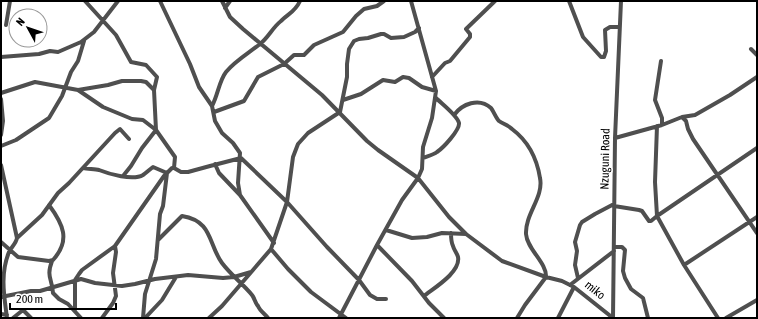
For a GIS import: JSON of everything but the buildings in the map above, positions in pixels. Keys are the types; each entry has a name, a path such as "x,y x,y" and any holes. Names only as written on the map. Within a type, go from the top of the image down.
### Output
{"street":[{"path":"6,25 10,1"},
{"path":"85,1 120,40 130,62 146,65 156,75 157,79 154,90 156,130 123,176"},
{"path":"1,57 39,54 50,51 58,52 84,41 94,32 118,1"},
{"path":"160,1 190,64 199,87 212,106 218,125 222,132 237,147 240,153 241,158 238,183 240,196"},
{"name":"miko","path":"222,1 234,22 322,95 378,150 418,178 449,217 466,234 502,262 562,281 572,286 613,318"},
{"path":"225,8 230,1"},
{"path":"212,106 225,74 239,59 261,44 279,22 293,12 300,1"},
{"path":"214,112 244,101 258,77 284,64 294,55 304,55 314,45 343,32 360,12 377,6 384,1"},
{"path":"340,316 402,200 418,178 422,169 423,147 432,118 436,91 411,1"},
{"path":"432,77 445,63 450,61 470,37 470,34 466,29 495,1"},
{"path":"569,1 583,37 601,56 604,57 606,51 605,30 620,27"},
{"name":"Nzuguni Road","path":"613,318 615,138 620,1"},
{"path":"209,318 242,284 271,249 287,202 293,157 298,144 308,133 340,112 347,77 348,55 351,45 354,41 359,39 381,34 392,38 404,38 419,28"},
{"path":"1,146 16,140 47,120 51,115 66,87 71,72 79,59 84,41"},
{"path":"751,49 757,55"},
{"path":"661,61 655,100 662,118 659,126 655,182 656,216 684,266 715,311 718,318"},
{"path":"343,100 361,94 383,80 395,82 403,76 409,78 422,88 436,91"},
{"path":"615,138 659,126 682,117 695,115 730,95 757,77"},
{"path":"78,90 126,81 141,81 146,82 154,90"},
{"path":"1,93 32,82 78,90 104,107 132,119 143,120 156,130 175,156 174,168"},
{"path":"423,158 438,152 458,128 458,121 454,115 436,98"},
{"path":"1,99 3,121 1,135"},
{"path":"454,115 463,106 473,103 483,104 491,108 500,121 517,132 529,146 537,165 541,184 530,216 526,234 531,247 545,270 546,277 517,318"},
{"path":"682,117 686,121 693,139 757,233"},
{"path":"17,238 42,215 58,193 119,130 121,130 129,139"},
{"path":"578,278 575,265 577,250 575,242 582,222 614,205 642,211 649,221 653,220 656,216 757,148"},
{"path":"241,158 287,202 326,248 359,280 374,299 386,299"},
{"path":"174,168 181,172 188,172 241,158"},
{"path":"215,164 219,173 240,196 274,243"},
{"path":"1,165 17,238 16,243 10,250 2,277 3,297 7,317"},
{"path":"83,168 129,178 142,176 154,167 167,172"},
{"path":"75,310 75,280 82,270 115,246 167,172 174,168"},
{"path":"144,318 145,294 155,266 159,222 163,206 167,172"},
{"path":"49,205 56,215 64,235 61,249 52,261 48,273 54,294 75,310 81,318"},
{"path":"158,240 180,217 183,216 192,219 202,225 208,233 218,256 234,278 252,295 258,307 268,318"},
{"path":"684,266 757,217"},
{"path":"386,230 412,238 428,237 442,233 466,234"},
{"path":"424,296 447,278 458,261 452,245 451,233"},
{"path":"1,242 21,258 52,261"},
{"path":"102,318 115,300 116,296 113,273 116,252 115,246"},
{"path":"377,246 412,281 444,318"},
{"path":"558,318 572,286 578,278 614,249 622,247 625,250 625,278 631,289 643,298 648,318"},
{"path":"271,249 301,283 340,316 346,318"},
{"path":"3,297 31,291 40,291 75,280 86,279 95,283 115,286 188,275 213,278 234,278 251,272"},
{"path":"144,318 162,300 176,277"},
{"path":"726,318 757,300"},
{"path":"13,318 23,310 31,318"},
{"path":"1,314 7,317"}]}
